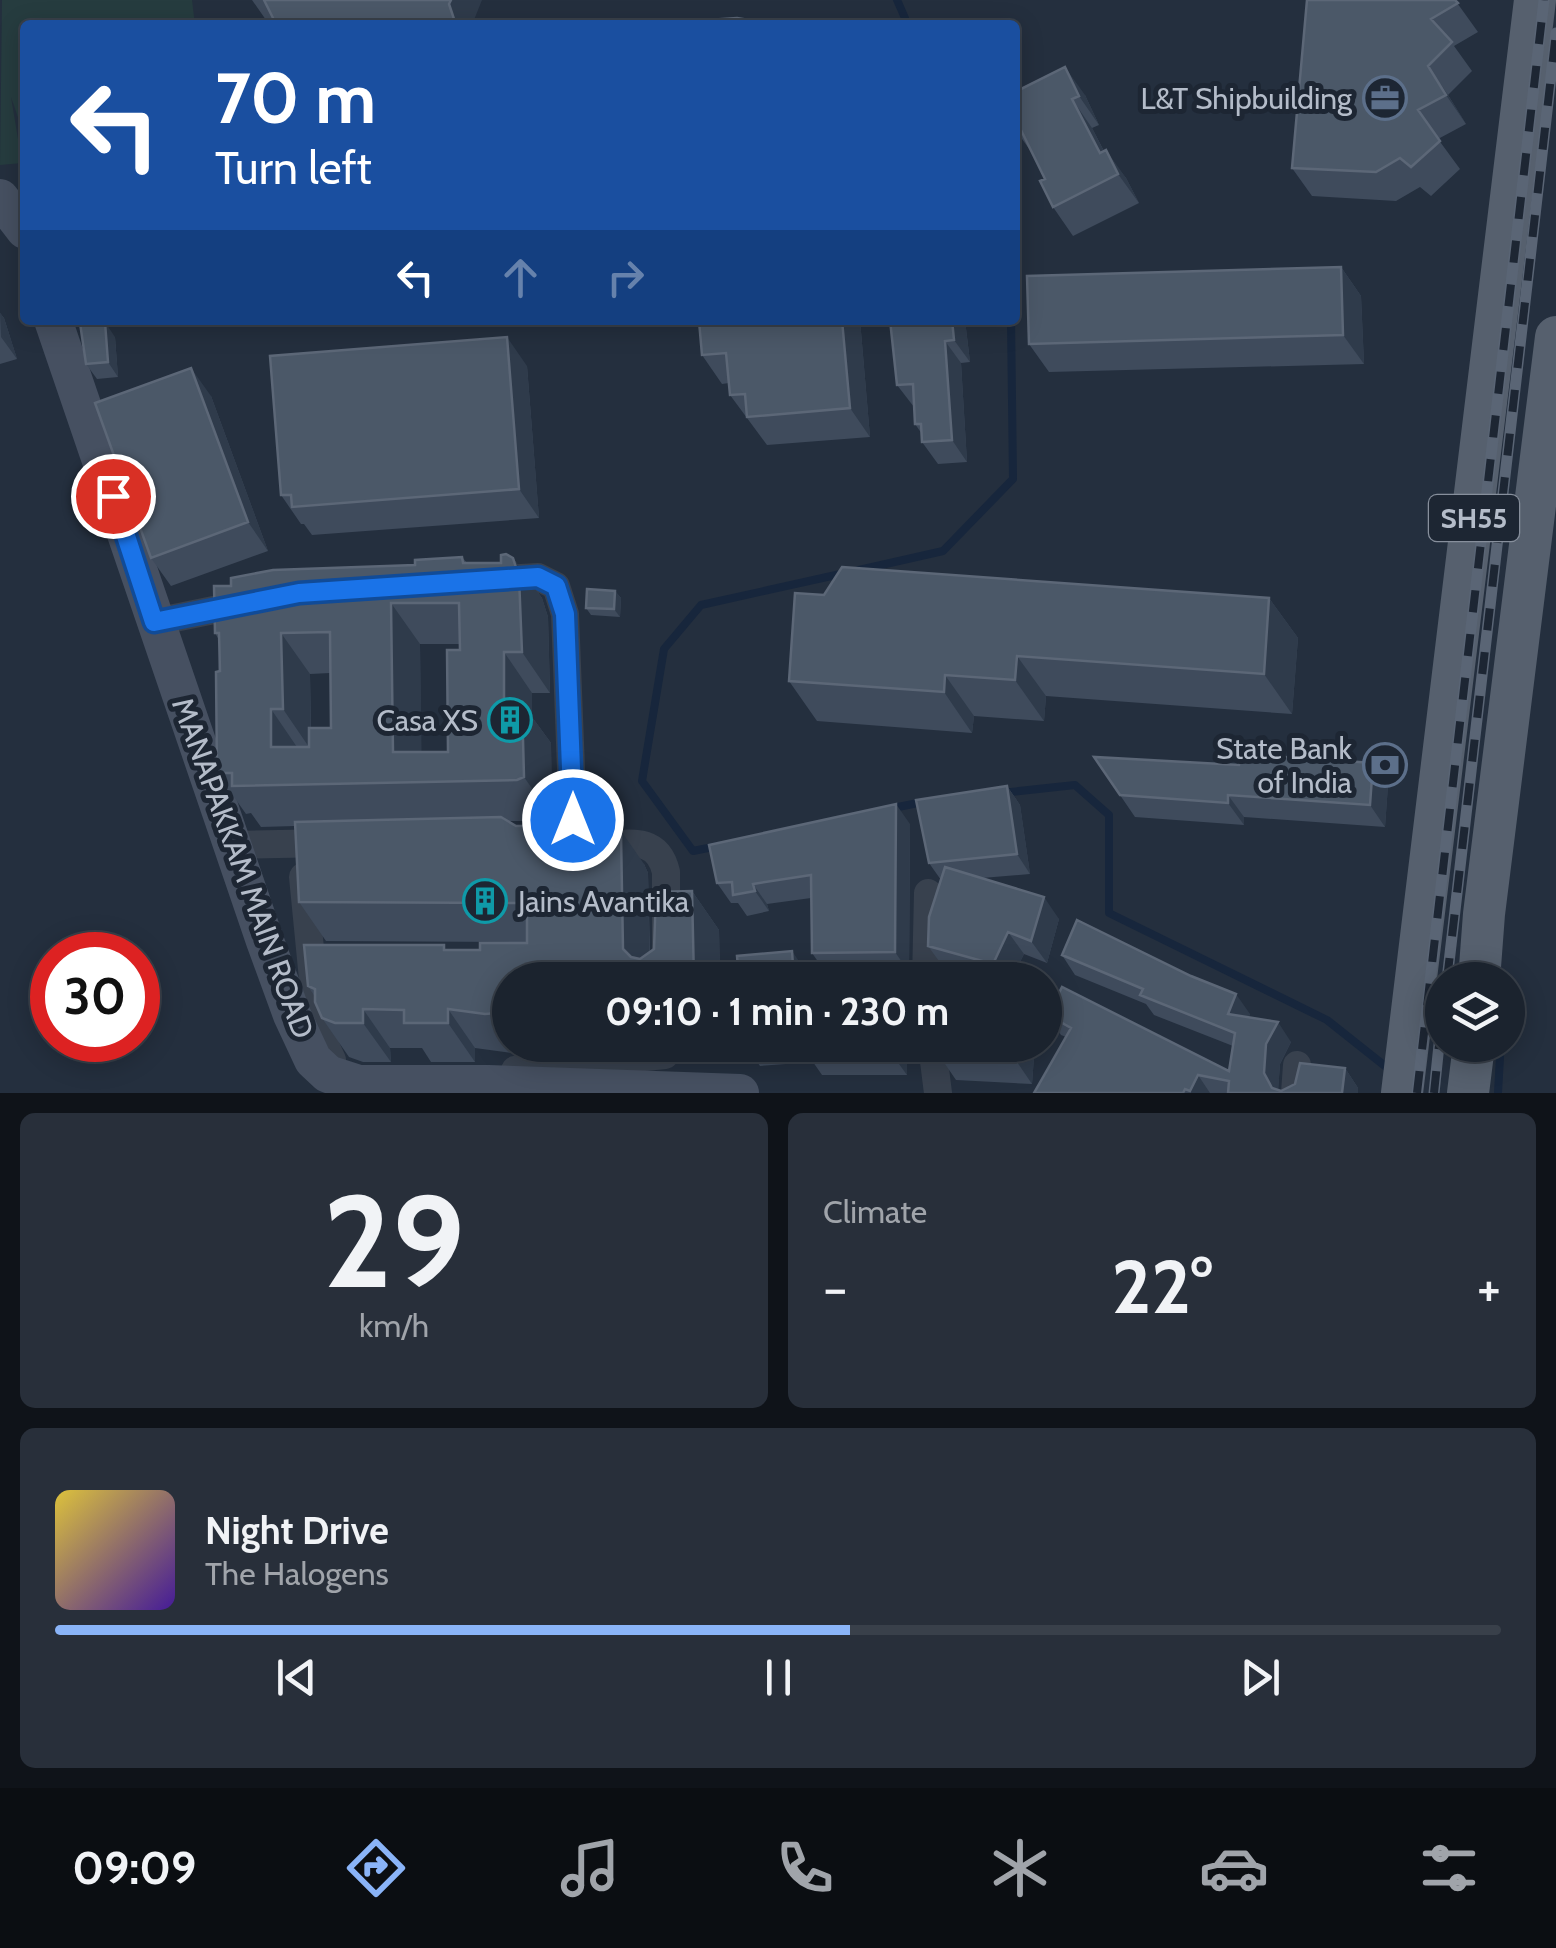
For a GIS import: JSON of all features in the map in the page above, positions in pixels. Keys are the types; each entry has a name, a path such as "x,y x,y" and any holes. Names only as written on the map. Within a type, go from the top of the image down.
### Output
{"main road":[{"name":"SH55","path":"1402,1093 1534,0"},
{"path":"0,198 20,224"},
{"name":"MANAPAKKAM MAIN ROAD","path":"55,325 292,1015 329,1084 665,1063 740,1093"},
{"name":"SH55","path":"1480,962 1556,338"}],"street":[{"path":"464,582 538,577 556,586 565,614 573,820 565,833 513,843 652,846 662,855 666,872 666,962"},
{"path":"154,622 282,596"},
{"path":"357,848 300,856 234,852 357,848"},
{"path":"300,856 318,1030 327,1053 339,1068 444,1074 665,1063"},
{"path":"926,962 928,893"},
{"path":"934,1062 938,1093"}],"green space":[{"path":"2,0 192,0 194,20 20,20 20,123 11,97 20,163 0,165"}],"building":[{"path":"264,0 451,0 454,20 273,20"},
{"path":"1307,0 1458,3 1431,19 1452,42 1428,66 1446,95 1418,110 1440,141 1411,167 1400,158 1376,172 1292,168"},
{"path":"1065,67 1079,96 1072,99 1100,153 1106,150 1118,174 1053,207 1040,181 1045,179 1020,128 1020,90"},
{"path":"1341,267 1343,335 1029,344 1027,276"},
{"path":"80,325 105,325 108,362 86,364"},
{"path":"699,325 842,325 850,408 747,417 745,394 730,395 726,353 702,355"},
{"path":"891,325 952,325 954,340 945,341 952,440 922,442 921,424 915,424 913,384 897,385"},
{"path":"507,337 519,489 292,507 291,495 281,495 270,356"},
{"path":"191,368 248,522 151,558 95,403"},
{"path":"501,555 513,558 519,577 522,652 504,652 504,703 522,702 524,777 232,786 232,773 217,773 216,672 220,671 214,586 231,586 231,578 273,570 415,565 415,560 462,557 463,563 501,563","holes":["391,603 459,603 460,650 447,650 448,752 393,752","330,632 331,728 309,728 309,747 271,747 271,709 283,709 281,633"]},
{"path":"842,567 1269,598 1264,674 1017,656 1015,680 945,675 944,692 789,681 795,593 824,595"},
{"path":"587,589 615,591 614,609 586,608"},
{"path":"1240,754 1373,763 1370,805 1228,795 1228,803 1120,795 1094,757 1239,765"},
{"path":"1007,786 1017,854 929,863 916,800"},
{"path":"896,804 895,952 812,953 811,875 753,884 755,891 733,895 732,882 717,883 709,845"},
{"path":"501,817 516,826 617,825 621,834 623,949 640,959 654,949 656,892 692,891 694,962 492,962 492,1013 448,1009 448,1023 404,1023 404,1010 363,1009 363,1023 335,1023 322,1018 315,1002 315,989 308,986 304,945 444,945 444,950 480,950 480,943 527,943 527,903 299,902 295,822"},
{"path":"945,867 1044,897 1031,941 1008,932 994,962 928,946 929,917"},
{"path":"1077,920 1236,994 1228,1014 1278,1022 1266,1044 1264,1073 1272,1088 1281,1091 1295,1084 1300,1063 1345,1068 1342,1093 1228,1093 1229,1081 1198,1075 1190,1091 1185,1089 1183,1093 1034,1093 1052,1062 1062,1062 1062,1044 1071,1028 1062,1023 1062,987 1229,1071 1235,1033 1140,995 1143,989 1062,955"},
{"path":"792,951 793,962 738,962 737,956"}],"waterway":[{"path":"897,0 905,18"},
{"path":"859,570 943,551 1013,479 1011,325"},
{"path":"718,846 693,851 642,781 664,649 701,605 845,573"},
{"path":"1001,793 1075,785 1109,815 1109,913 1327,1020 1390,1070"},
{"path":"888,809 923,802"},
{"path":"1498,1093 1500,1062"}],"railway":[{"path":"1417,1093 1544,0"},
{"path":"1449,962 1556,33"},
{"path":"1434,1093 1437,1062"}],"place":[{"name":"L&T Shipbuilding","path":"1385,98"},
{"name":"Casa XS","path":"510,720"},
{"name":"State Bank of India","path":"1385,765"},
{"name":"Jains Avantika","path":"485,901"}],"route":[{"path":"113,496 154,622 299,593 538,577 556,586 565,614 573,820"}]}
